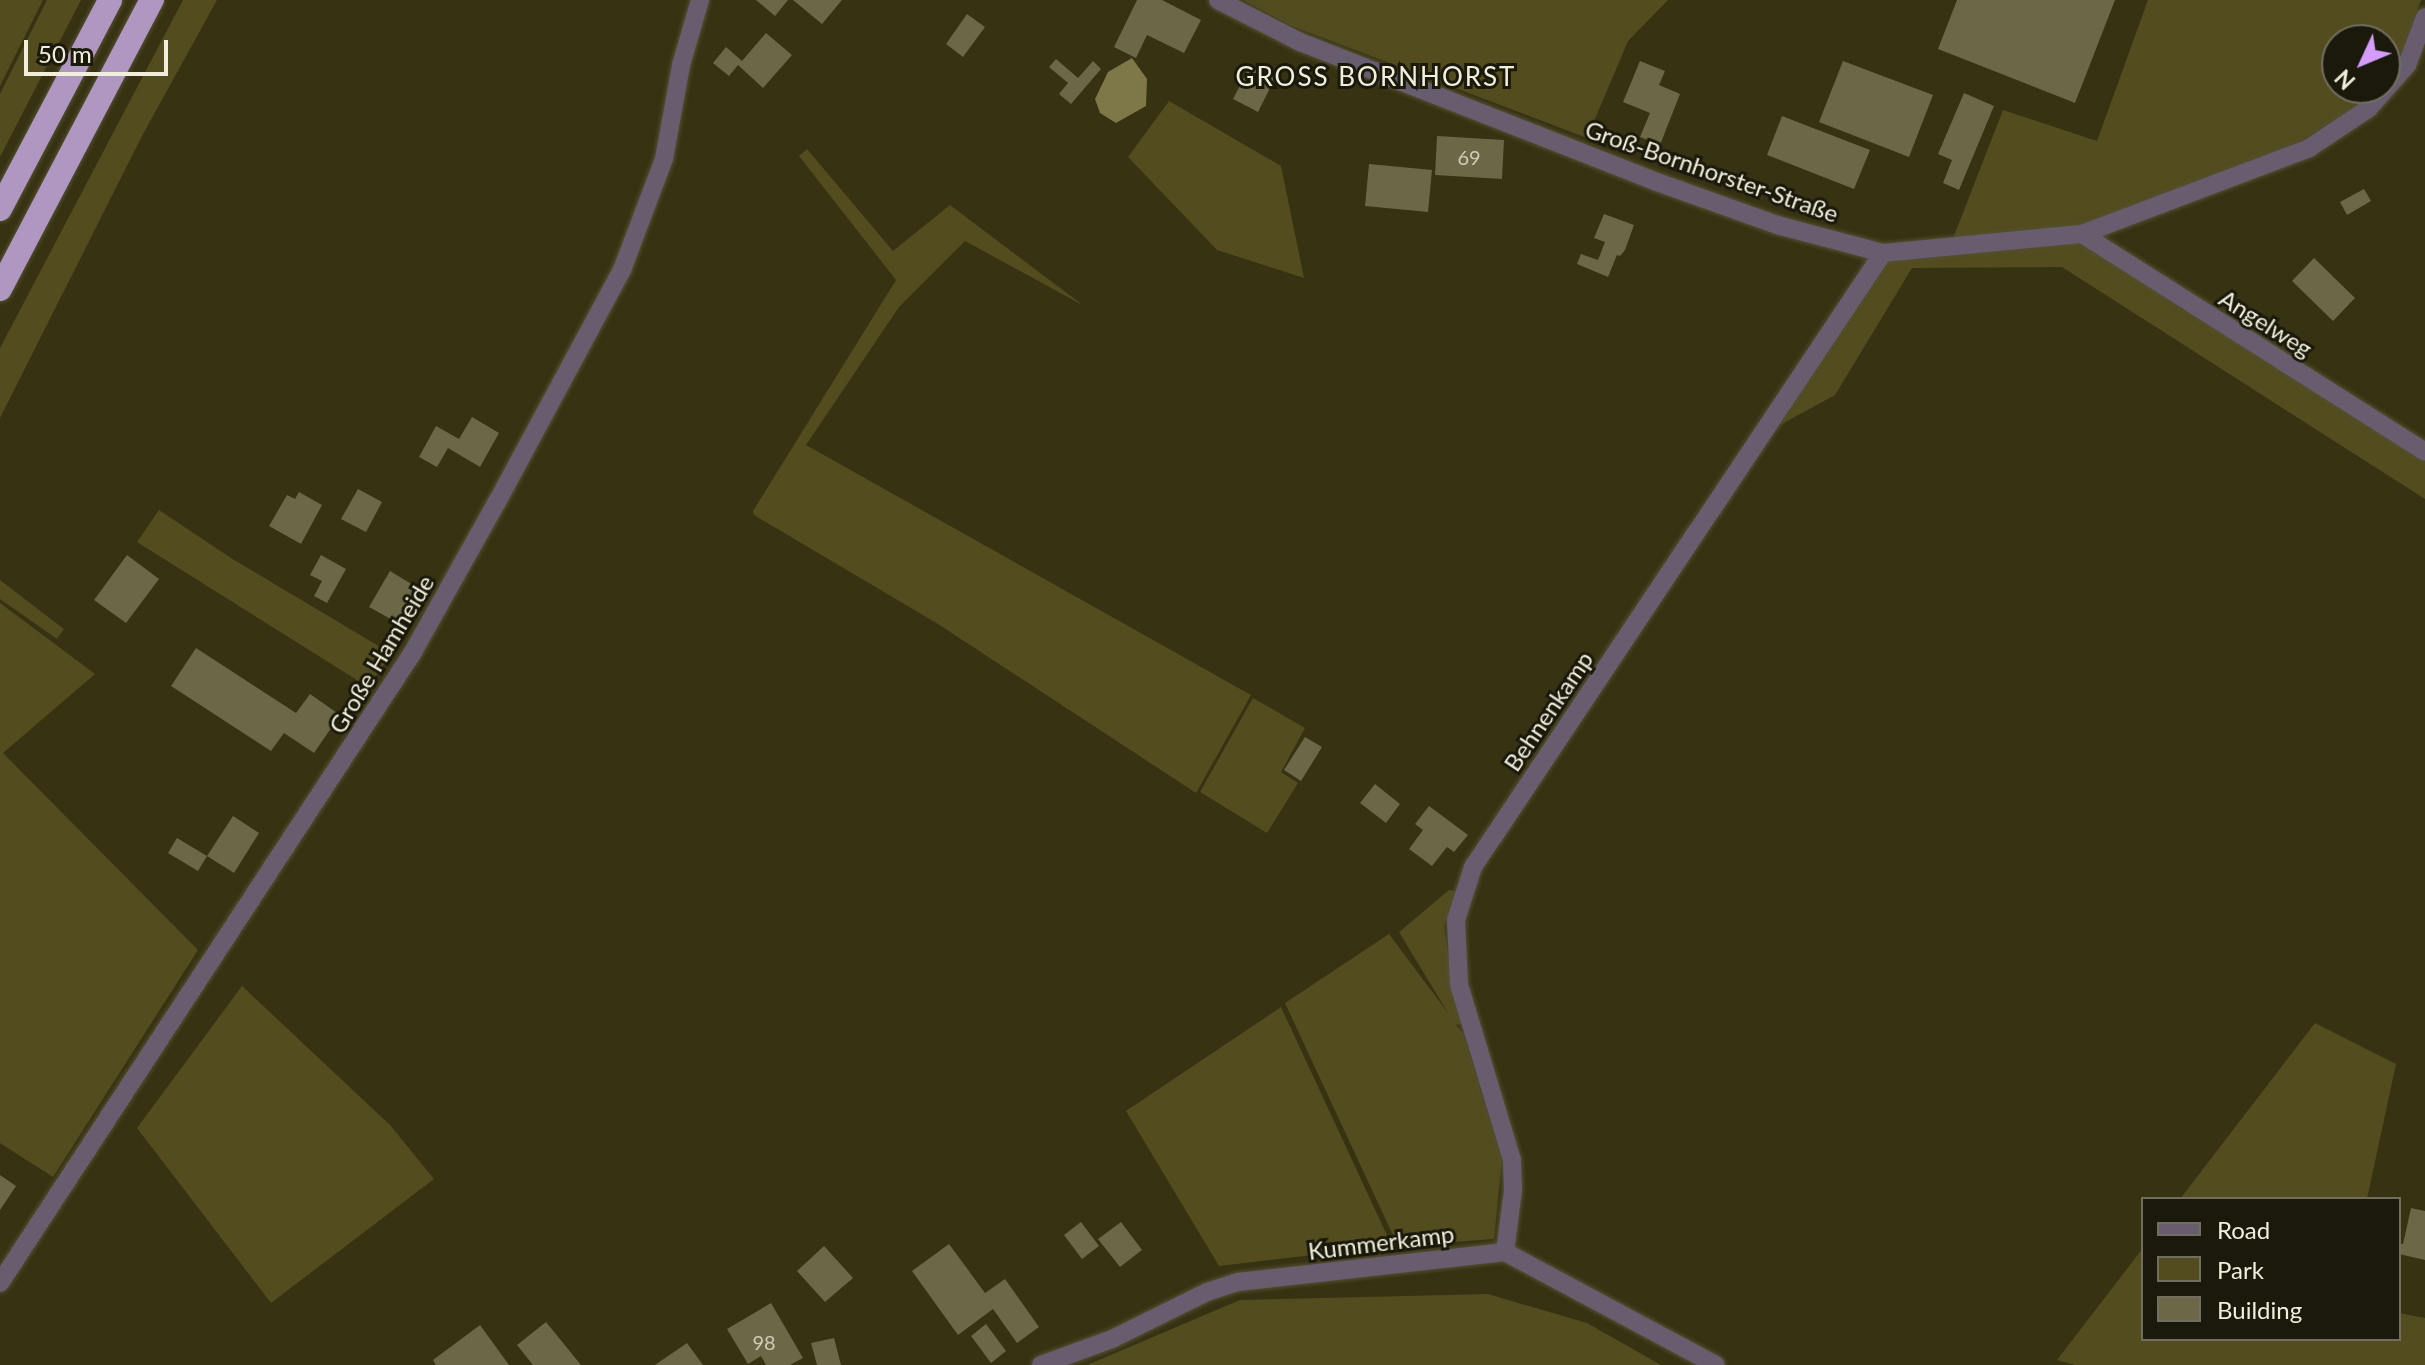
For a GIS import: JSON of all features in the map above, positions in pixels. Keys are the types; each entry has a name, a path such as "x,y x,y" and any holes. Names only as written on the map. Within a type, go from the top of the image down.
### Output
{"highway":[{"path":"0,209 110,0"},
{"path":"0,289 152,0"}],"street":[{"name":"Große Hamheide","path":"0,1283 413,652 497,502 622,270 664,159 681,65 700,0"},
{"name":"Groß-Bornhorster-Straße","path":"1218,0 1300,42 1657,182 1777,225 1883,253 2082,234 2309,148 2368,109 2407,65 2425,17"},
{"name":"Angelweg","path":"2082,234 2425,452"},
{"name":"Behnenkamp","path":"1505,1252 1513,1190 1512,1160 1459,984 1456,920 1473,867 1883,253"},
{"name":"Kummerkamp","path":"1041,1365 1112,1339 1207,1292 1238,1282 1505,1252"},
{"path":"1505,1252 1716,1365"}],"green space":[{"path":"0,0 43,0 0,86"},
{"path":"47,0 81,0 0,157 0,94"},
{"path":"183,0 217,0 142,136 0,418 0,348"},
{"path":"1243,0 1668,0 1628,41 1587,138 1292,26"},
{"path":"2148,0 2421,0 2401,55 2401,24 2321,24 2321,104 2360,104 2299,142 2077,229 1952,241 2003,110 2097,141"},
{"path":"1169,101 1281,166 1304,278 1217,250 1128,157"},
{"path":"807,149 893,251 950,205 1084,306 965,241 899,307 806,445 1251,695 1196,793 938,624 754,515 753,511 896,280 799,156"},
{"path":"2078,240 2425,459 2425,499 2062,267 1912,268 1835,395 1780,425 1885,259"},
{"path":"159,510 231,558 392,654 368,687 137,542"},
{"path":"0,580 64,629 57,639 0,599"},
{"path":"0,603 95,674 3,753 198,950 53,1177 0,1143"},
{"path":"1253,698 1305,728 1281,772 1298,783 1267,833 1200,792"},
{"path":"1449,890 1457,891 1444,926 1452,982 1466,1023 1456,1025 1463,1033 1502,1160 1494,1239 1398,1246 1285,1003 1389,934 1448,1013 1399,932"},
{"path":"242,986 390,1125 434,1179 271,1303 137,1128"},
{"path":"1281,1007 1392,1246 1219,1266 1126,1111"},
{"path":"2315,1023 2396,1064 2367,1197 2182,1197"},
{"path":"2141,1251 2141,1341 2401,1341 2401,1313 2425,1318 2425,1365 2075,1365 2057,1360"},
{"path":"1488,1294 1587,1323 1661,1365 1087,1365 1240,1300"}],"shaded area":[{"path":"1132,58 1147,79 1146,106 1116,123 1100,113 1095,99 1108,72"}],"building":[{"path":"756,0 788,0 775,16"},
{"path":"793,0 842,0 822,24"},
{"path":"1137,0 1162,0 1201,20 1184,53 1147,35 1136,58 1114,47"},
{"path":"1957,0 2115,0 2075,103 1938,49"},
{"path":"967,14 985,27 963,57 946,44"},
{"path":"766,33 792,55 763,88 738,65 729,76 713,63 726,47 742,61"},
{"path":"1056,59 1078,78 1093,61 1101,69 1071,104 1059,94 1068,83 1049,67"},
{"path":"1640,61 1665,71 1659,85 1680,94 1660,145 1640,137 1650,113 1623,102"},
{"path":"1843,61 1933,95 1909,157 1819,122"},
{"path":"1250,66 1275,78 1258,112 1233,99"},
{"path":"1964,93 1994,106 1959,190 1943,183 1952,160 1938,154"},
{"path":"1782,116 1870,150 1854,189 1767,155"},
{"path":"1437,136 1504,140 1502,179 1435,175"},
{"path":"1369,164 1432,170 1428,212 1365,206"},
{"path":"2364,189 2371,201 2347,215 2340,202"},
{"path":"1604,214 1634,225 1625,250 1620,256 1617,255 1608,277 1577,264 1581,254 1598,260 1605,242 1594,238"},
{"path":"2314,258 2355,298 2333,321 2292,281"},
{"path":"472,417 499,433 480,467 448,448 437,467 419,457 436,426 459,439"},
{"path":"358,489 382,502 366,532 341,519"},
{"path":"299,492 322,505 301,544 269,526 287,495 295,499"},
{"path":"127,555 159,579 126,623 94,600"},
{"path":"321,555 346,569 327,603 314,596 322,581 310,575"},
{"path":"390,571 418,588 398,623 369,607"},
{"path":"196,648 296,713 310,694 340,715 314,753 284,733 271,751 171,686"},
{"path":"1305,737 1322,747 1301,781 1284,770"},
{"path":"1375,784 1400,804 1386,823 1360,803"},
{"path":"1429,806 1468,835 1454,852 1447,847 1432,866 1409,849 1423,830 1415,824"},
{"path":"233,816 259,833 234,873 207,856"},
{"path":"177,838 207,856 198,871 168,853"},
{"path":"0,1175 16,1186 0,1210"},
{"path":"2411,1208 2425,1211 2425,1260 2401,1254"},
{"path":"1081,1222 1099,1246 1082,1259 1064,1235"},
{"path":"1121,1222 1142,1250 1120,1267 1098,1239"},
{"path":"949,1244 985,1293 1005,1279 1039,1327 1017,1343 993,1309 958,1335 912,1271"},
{"path":"824,1246 853,1278 825,1302 797,1271"},
{"path":"771,1303 803,1358 790,1365 766,1365 761,1356 748,1364 727,1329"},
{"path":"546,1322 581,1365 533,1365 517,1345"},
{"path":"986,1324 1006,1351 991,1363 971,1336"},
{"path":"480,1325 509,1365 436,1365 433,1360"},
{"path":"834,1338 841,1365 817,1365 811,1343"},
{"path":"687,1343 703,1365 655,1365"}],"district":[{"name":"GROSS BORNHORST","path":"1376,77"}]}
